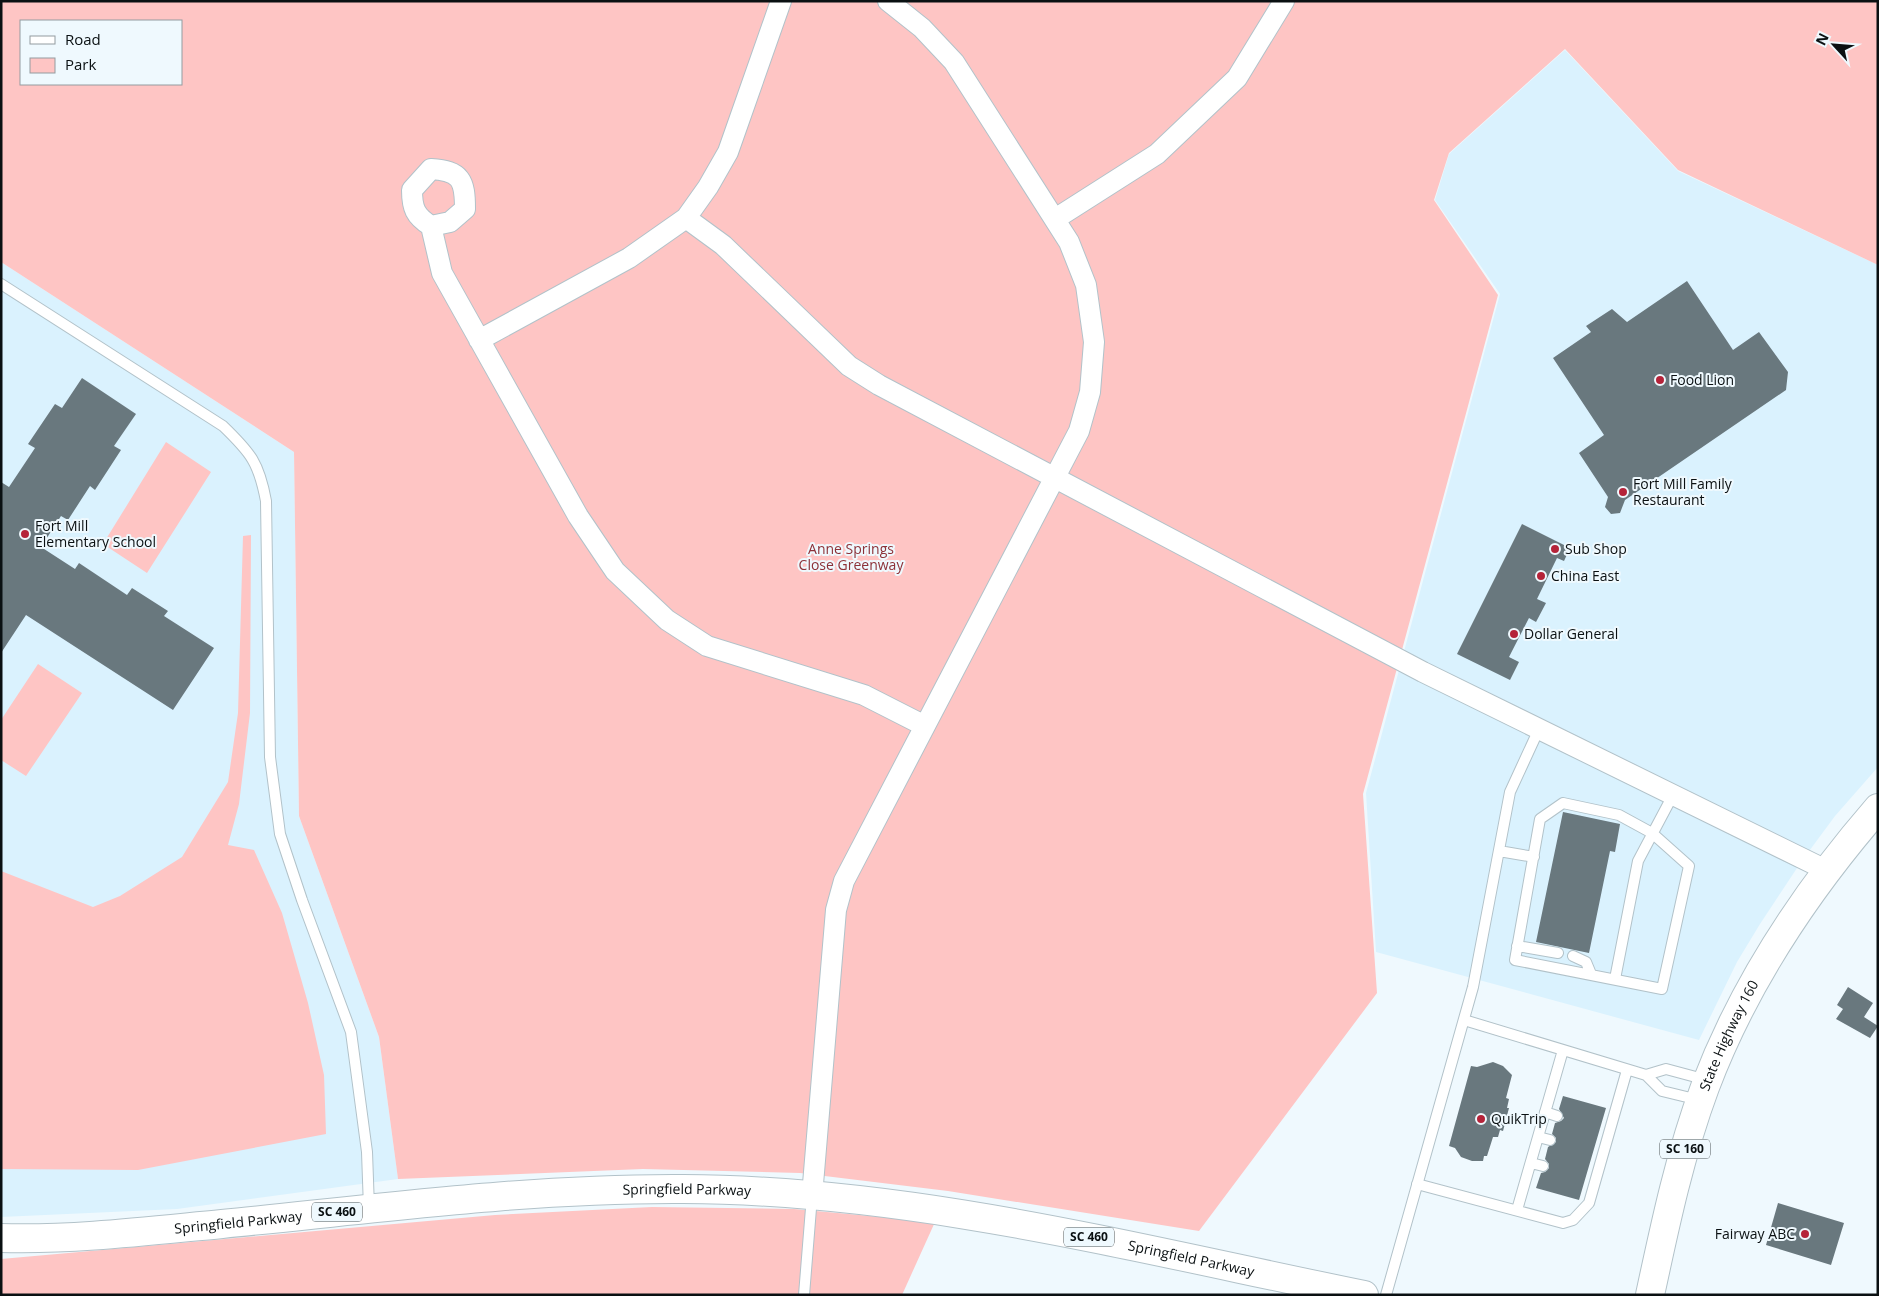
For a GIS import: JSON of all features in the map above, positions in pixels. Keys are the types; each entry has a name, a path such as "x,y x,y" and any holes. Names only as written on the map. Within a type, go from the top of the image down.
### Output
{"main road":[{"name":"State Highway 160","path":"1650,1295 1668,1215 1704,1090 1730,1030 1759,974 1826,870 1878,808"},
{"name":"Springfield Parkway","path":"1,1238 116,1234 369,1208 583,1192 680,1189 765,1191 859,1198 958,1212 1093,1238 1364,1295"}],"street":[{"path":"479,340 629,258 686,218 708,187 728,152 781,1"},
{"path":"812,1196 836,910 844,881 1079,431 1090,392 1094,342 1086,285 1070,242 954,62 922,28 888,1"},
{"path":"1055,219 1157,154 1237,78 1284,1"},
{"path":"686,218 723,245 849,366 887,389 1055,476 1423,672 1826,870"},
{"path":"430,226 442,273 578,516 615,571 667,620 707,646 864,695 925,726"}],"lane":[{"path":"1,284 223,426 248,449 261,474 266,501 270,757 280,834 302,900 351,1032 367,1152 369,1208"},
{"path":"1386,1295 1473,987 1513,784 1539,729"},
{"path":"1614,980 1638,861 1673,795"},
{"path":"1563,803 1619,815 1652,833 1689,866 1662,989 1515,960 1540,819 1563,803"},
{"path":"1499,851 1534,857"},
{"path":"1517,946 1558,953"},
{"path":"1573,956 1586,962 1591,974"},
{"path":"1464,1020 1646,1075 1662,1091 1704,1090"},
{"path":"1517,1210 1563,1050"},
{"path":"1646,1075 1666,1069 1704,1090"},
{"path":"1418,1184 1563,1222 1573,1220 1589,1203 1591,1178 1605,1130 1627,1070"},
{"path":"1545,1112 1557,1116"},
{"path":"1538,1137 1550,1140"},
{"path":"1531,1163 1543,1166"},
{"path":"804,1295 812,1196"}],"shaded area":[{"path":"1565,50 1678,171 1878,265 1878,767 1835,816 1801,862 1760,924 1737,962 1699,1040 1376,952 1366,793 1500,294 1435,200 1449,154"},
{"path":"1,262 294,452 299,816 379,1037 398,1179 177,1209 1,1217"}],"green space":[{"name":"Anne Springs Close Greenway","path":"1,1 1878,1 1878,265 1678,170 1565,49 1449,153 1434,200 1498,295 1363,794 1377,993 1199,1231 948,1191 800,1173 643,1169 398,1179 379,1037 299,816 294,452 1,262"},
{"path":"166,442 211,472 147,573 103,544"},
{"path":"251,535 250,713 239,804 228,845 254,850 282,913 308,1003 324,1075 326,1134 138,1170 1,1169 1,871 93,907 120,896 182,857 228,782 238,713 243,536"},
{"path":"38,664 82,693 26,776 1,760 1,720"},
{"path":"652,1207 794,1209 935,1222 902,1295 1,1295 1,1259 495,1215"}],"building":[{"name":"Food Lion","path":"1687,281 1733,350 1759,332 1788,372 1786,390 1625,500 1620,513 1611,514 1605,507 1608,497 1579,453 1604,435 1553,358 1591,332 1586,326 1612,309 1627,322"},
{"name":"Fort Mill Elementary School","path":"82,378 136,414 114,446 121,450 95,490 90,486 68,520 61,516 41,547 75,569 79,563 127,595 132,588 168,611 164,616 214,648 173,710 26,615 1,653 1,482 9,487 35,448 28,444 55,404 62,408"},
{"path":"1522,524 1570,548 1564,561 1557,558 1537,599 1546,603 1536,622 1529,618 1509,657 1519,662 1510,680 1457,654"},
{"path":"1563,812 1620,824 1615,852 1610,851 1589,953 1536,942"},
{"path":"1848,987 1873,1003 1864,1017 1878,1026 1870,1038 1836,1019 1843,1009 1837,1005"},
{"name":"QuikTrip","path":"1493,1062 1503,1066 1512,1075 1506,1098 1509,1099 1507,1108 1509,1108 1503,1131 1500,1130 1498,1137 1493,1137 1487,1156 1484,1156 1483,1161 1472,1161 1461,1157 1455,1148 1449,1146 1471,1066 1477,1067"},
{"path":"1563,1096 1606,1108 1579,1200 1536,1188 1541,1173 1549,1168 1549,1164 1545,1159 1548,1147 1556,1142 1556,1138 1552,1134 1555,1123 1564,1118 1559,1109"},
{"name":"Fairway ABC","path":"1778,1203 1844,1223 1831,1265 1766,1245"}],"place":[{"name":"Food Lion","path":"1660,380"},
{"name":"Fort Mill Family Restaurant","path":"1623,492"},
{"name":"Fort Mill Elementary School","path":"25,534"},
{"name":"Sub Shop","path":"1555,549"},
{"name":"China East","path":"1541,576"},
{"name":"Dollar General","path":"1514,634"},
{"name":"QuikTrip","path":"1481,1119"},
{"name":"Fairway ABC","path":"1805,1234"}]}
